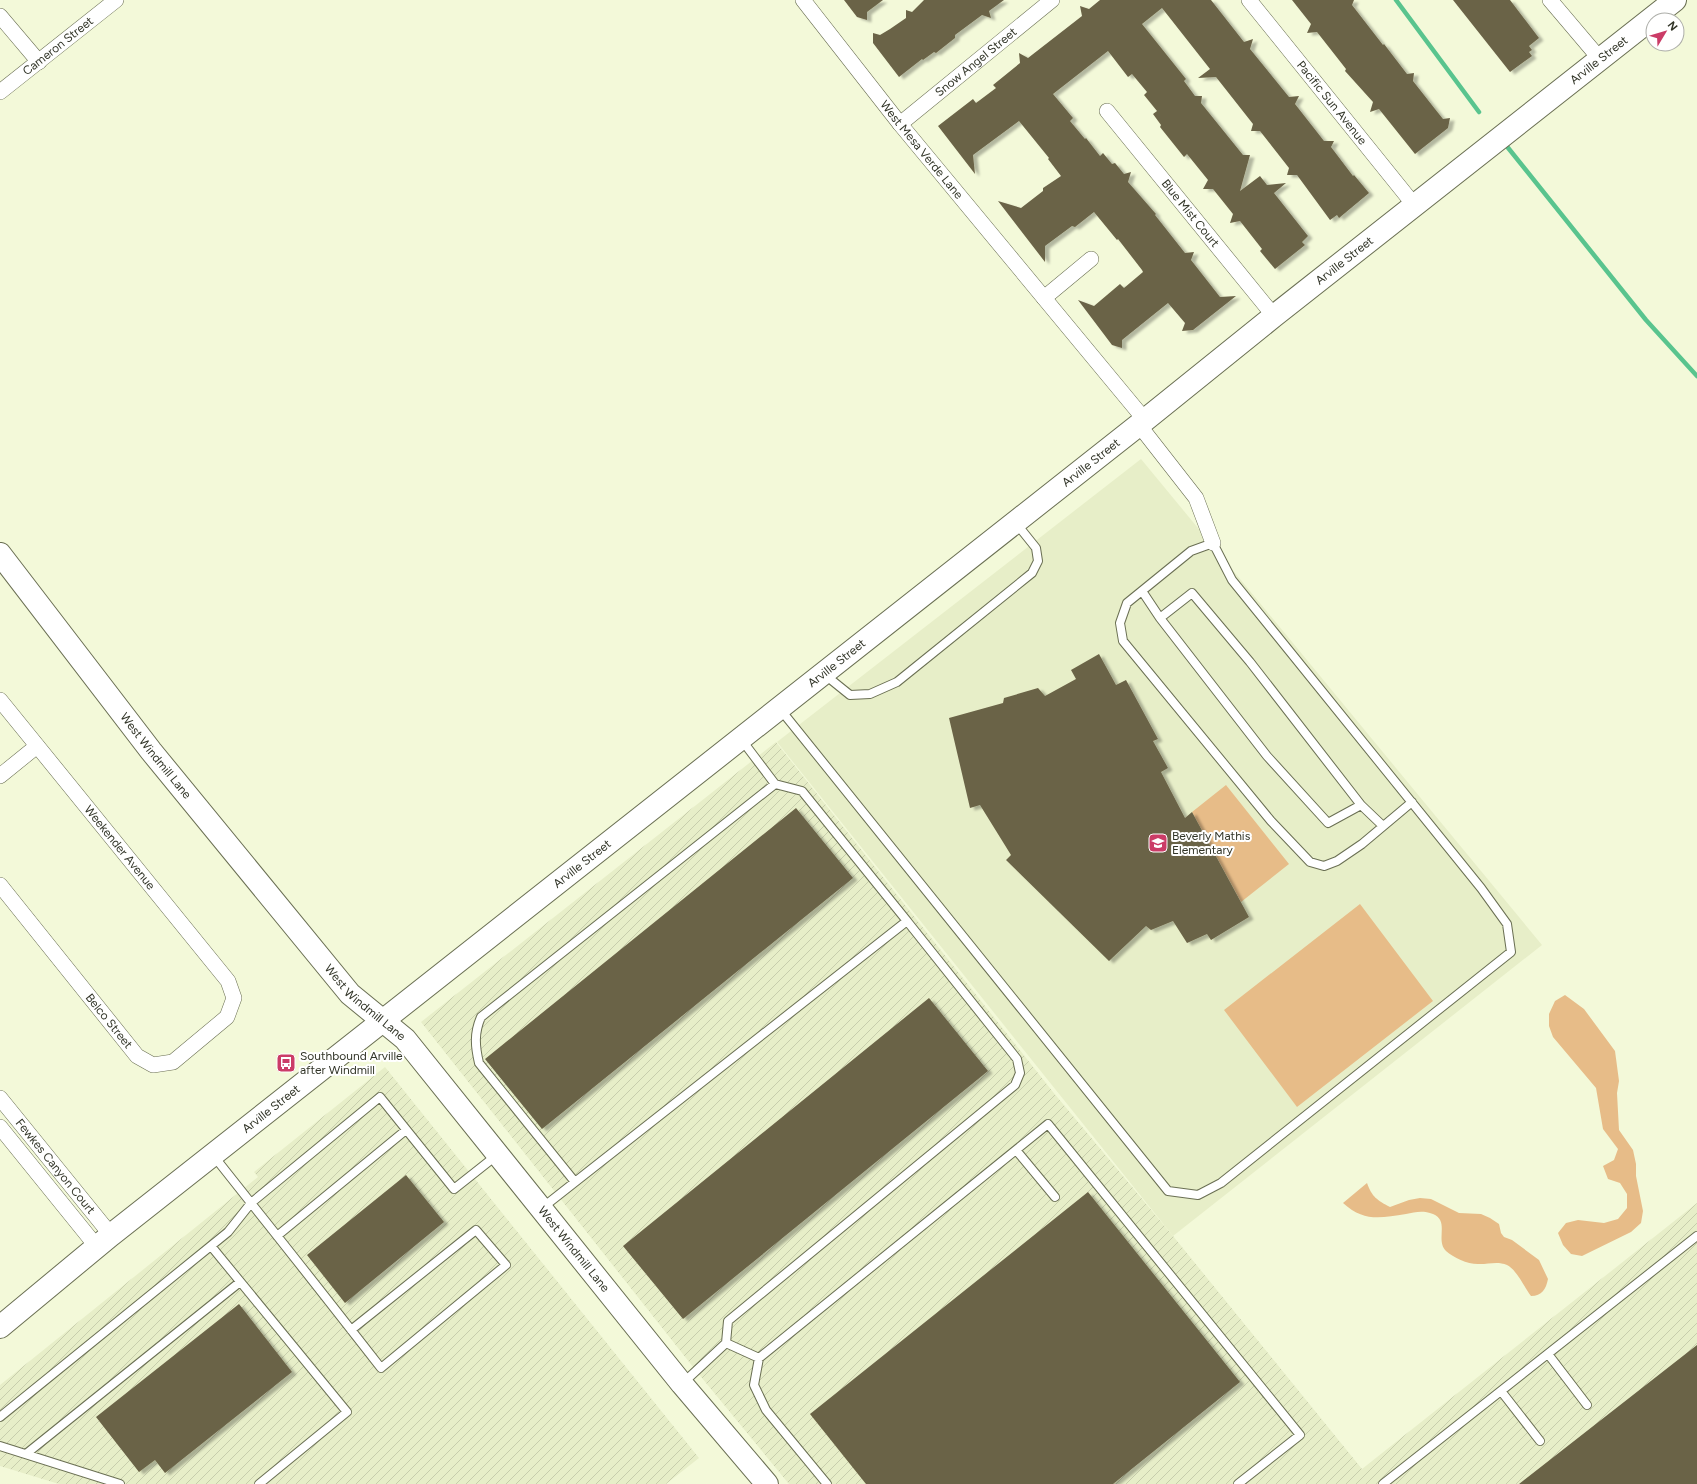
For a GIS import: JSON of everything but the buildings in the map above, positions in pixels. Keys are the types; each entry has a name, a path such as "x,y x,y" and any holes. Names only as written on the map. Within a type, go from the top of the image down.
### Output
{"street":[{"name":"Cameron Street","path":"0,92 116,0"},
{"name":"West Mesa Verde Lane","path":"803,0 900,124 1044,298 1142,423 1196,498 1213,543"},
{"name":"Snow Angel Street","path":"900,124 1052,0"},
{"name":"Pacific Sun Avenue","path":"1249,0 1415,206"},
{"path":"1550,0 1600,59"},
{"name":"Arville Street","path":"0,1327 104,1241 1142,423 1274,316 1675,0"},
{"path":"0,16 39,62"},
{"name":"Blue Mist Court","path":"1107,111 1274,316"},
{"path":"1044,298 1091,259"},
{"name":"West Windmill Lane","path":"0,554 151,751 350,994 382,1022 405,1039 682,1384 767,1484"},
{"name":"Weekender Avenue","path":"0,700 228,981 234,998"},
{"path":"0,776 37,746"},
{"name":"Belco Street","path":"0,885 137,1056 153,1065 173,1062 227,1017 234,998"},
{"name":"Fewkes Canyon Court","path":"0,1098 12,1131 104,1241"}],"lane":[{"path":"824,674 850,695 870,694 897,682 1032,573 1038,561 1036,548 1016,522"},
{"path":"779,709 1168,1191 1181,1194 1198,1195 1221,1183 1511,952 1507,924 1481,888 1412,802 1232,580 1213,543 1191,551 1127,603 1120,623 1123,641 1271,822 1310,862 1324,866 1338,861 1362,844 1412,802"},
{"path":"1142,591 1160,618 1267,756 1328,823 1362,805"},
{"path":"1160,618 1192,594 1250,662 1362,805 1383,826"},
{"path":"682,1384 726,1343 728,1321 1015,1084 1020,1073 1017,1059 802,791 775,784 741,739"},
{"path":"575,1182 479,1063 475,1045 476,1028 481,1017 775,784"},
{"path":"541,1209 907,921"},
{"path":"0,1417 228,1232 251,1203 380,1097 454,1189 497,1154"},
{"path":"827,1484 766,1410 754,1385 759,1358 1048,1124 1300,1435 1238,1484"},
{"path":"277,1236 406,1130"},
{"path":"1016,1150 1055,1197"},
{"path":"213,1155 251,1203 351,1330 381,1368 506,1265 476,1230 351,1330"},
{"path":"1383,1484 1697,1236"},
{"path":"211,1246 347,1412 259,1484"},
{"path":"26,1454 240,1282"},
{"path":"726,1343 759,1358"},
{"path":"1548,1354 1587,1405"},
{"path":"1501,1391 1540,1441"},
{"path":"0,1446 120,1484"}],"shaded area":[{"name":"Beverly Mathis Elementary","path":"1141,459 1542,945 1173,1236 777,742"},
{"path":"776,742 1053,1092 1173,1236 1362,1469 1697,1203 1697,1484 789,1484 697,1372 421,1022"},
{"path":"1226,785 1289,864 1241,902 1192,812"},
{"path":"1360,904 1433,1001 1297,1107 1224,1010"},
{"path":"1565,995 1584,1009 1615,1051 1619,1081 1617,1093 1619,1130 1633,1150 1636,1164 1636,1176 1643,1211 1641,1223 1631,1232 1582,1256 1571,1254 1563,1245 1558,1233 1566,1223 1578,1220 1604,1223 1618,1219 1627,1208 1627,1194 1620,1183 1608,1179 1603,1166 1614,1160 1618,1149 1603,1129 1596,1088 1553,1037 1549,1026 1549,1014 1555,1001"},
{"path":"385,1067 699,1458 666,1484 59,1484 0,1466 0,1385 258,1177 254,1172"},
{"path":"1367,1183 1371,1192 1376,1198 1390,1207 1409,1200 1420,1198 1431,1199 1459,1213 1481,1214 1490,1218 1499,1224 1501,1233 1504,1237 1512,1240 1539,1260 1548,1279 1545,1289 1538,1295 1531,1296 1511,1267 1497,1263 1471,1263 1449,1254 1443,1247 1441,1221 1433,1214 1419,1212 1388,1217 1373,1217 1358,1213 1343,1203"}],"waterway":[{"path":"1396,0 1479,112"},
{"path":"1505,144 1646,320 1697,376"}],"place":[{"name":"Beverly Mathis Elementary","path":"1158,843"},
{"name":"Southbound Arville after Windmill","path":"286,1063"}]}
